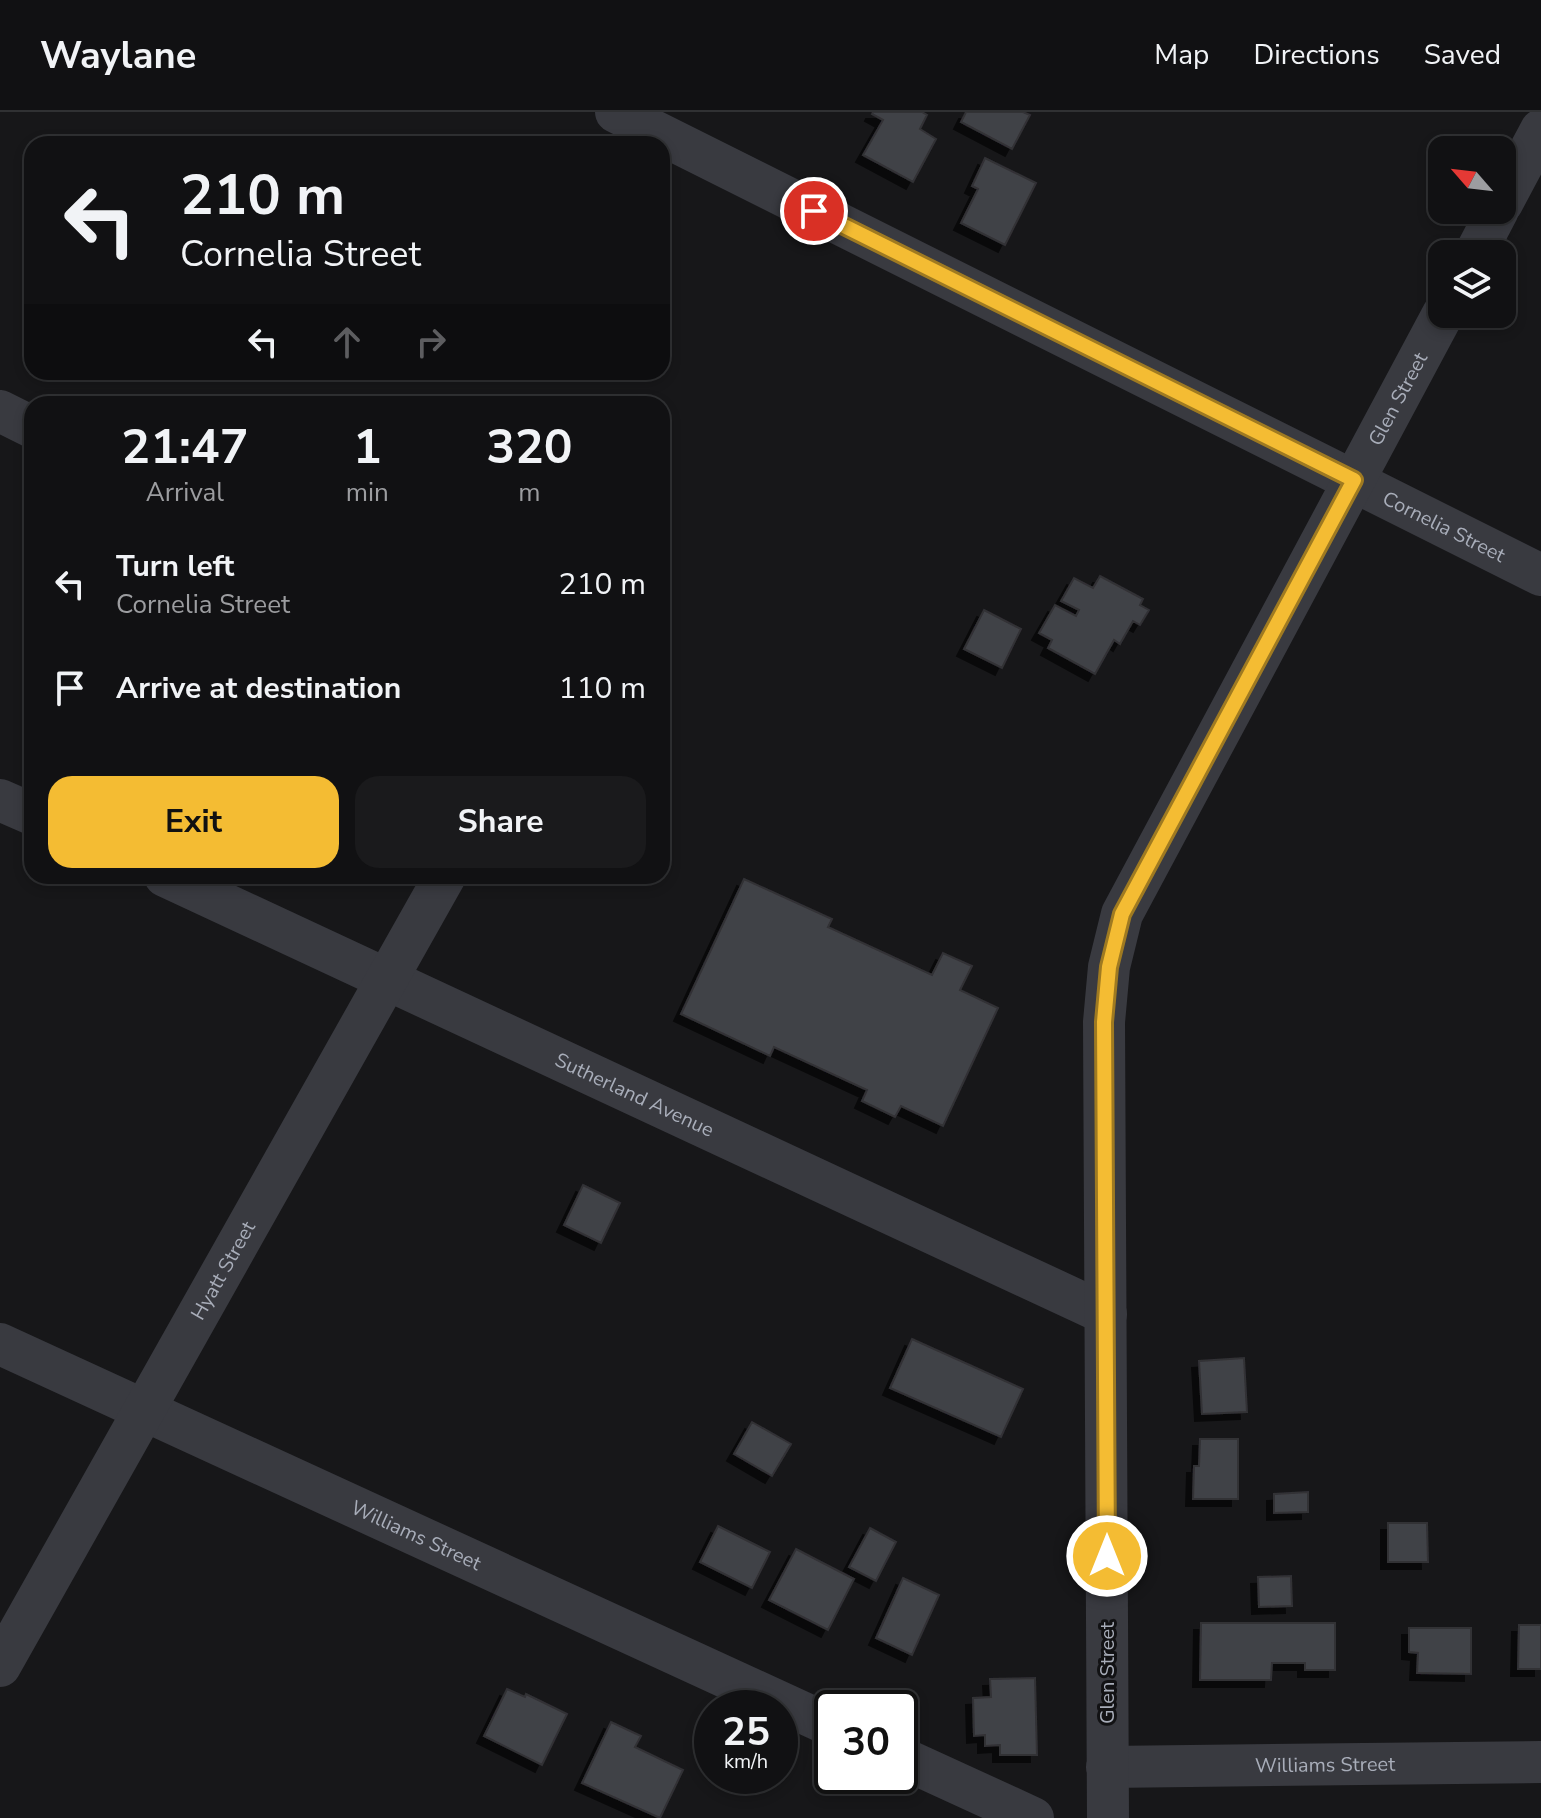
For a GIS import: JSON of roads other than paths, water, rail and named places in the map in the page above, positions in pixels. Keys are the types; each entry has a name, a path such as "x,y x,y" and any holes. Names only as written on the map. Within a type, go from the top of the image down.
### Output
{"street":[{"name":"Cornelia Street","path":"616,112 664,136"},
{"path":"1516,177 1541,130"},
{"name":"Cornelia Street","path":"670,139 1541,575"},
{"name":"Glen Street","path":"1108,1818 1104,1022 1109,967 1122,914 1435,328"},
{"path":"0,411 24,423"},
{"path":"0,800 24,810"},
{"name":"Sutherland Avenue","path":"182,884 1106,1314"},
{"name":"Hyatt Street","path":"0,1666 441,884"},
{"name":"Williams Street","path":"0,1344 814,1718"},
{"name":"Williams Street","path":"1107,1767 1541,1762"},
{"path":"918,1765 1033,1818"}]}
